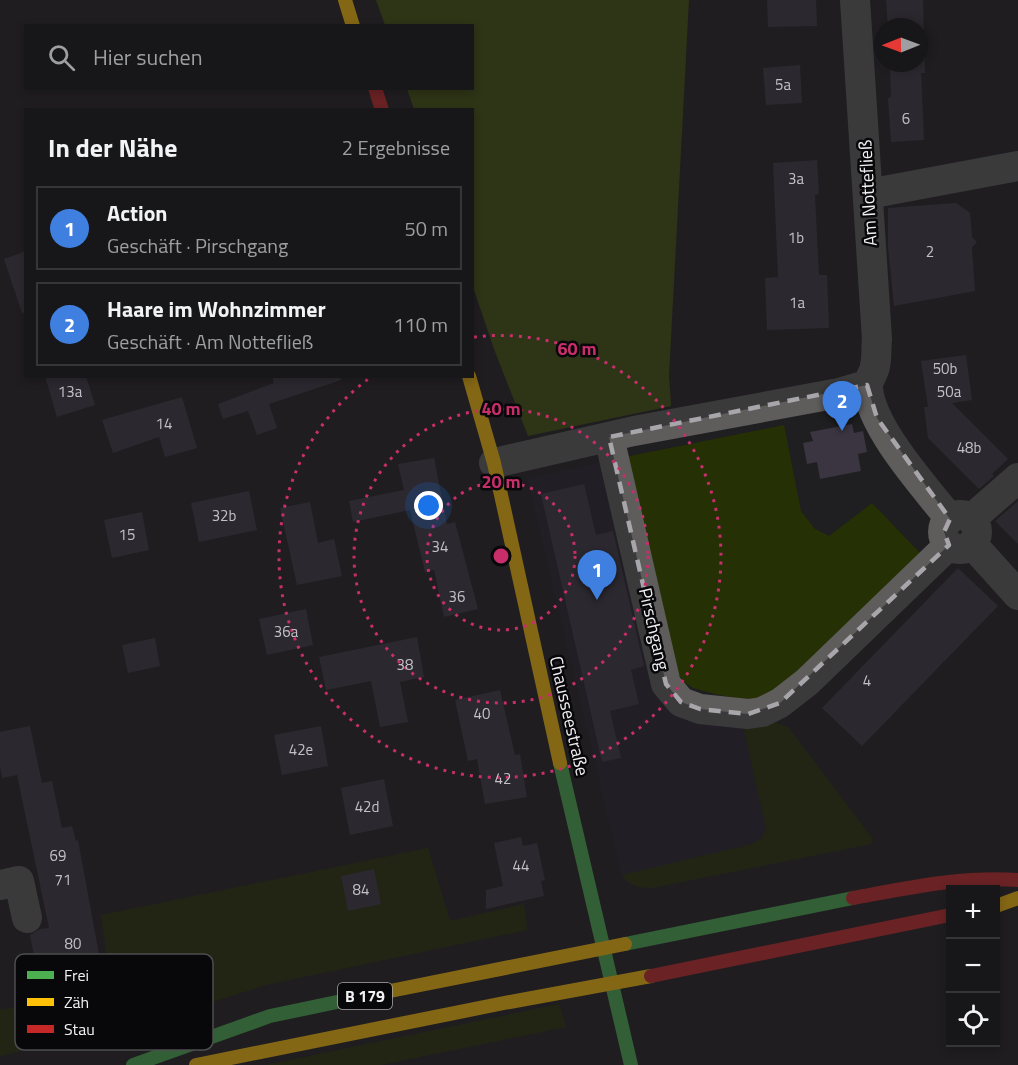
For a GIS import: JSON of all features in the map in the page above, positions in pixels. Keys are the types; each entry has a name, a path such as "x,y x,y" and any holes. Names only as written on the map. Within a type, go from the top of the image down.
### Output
{"main road":[{"path":"345,0 353,24"},
{"path":"376,90 381,108"},
{"name":"Chausseestraße","path":"470,378 494,463 545,697 631,1065"},
{"name":"B 179","path":"213,1037 270,1017 845,899 943,882 990,878 1018,880"},
{"path":"1000,905 1018,898"},
{"name":"B 179","path":"196,1065 946,916"},
{"name":"B 179","path":"133,1065 176,1050"}],"street":[{"name":"Am Nottefließ","path":"855,0 877,339 875,368 867,385"},
{"path":"868,194 1018,166"},
{"path":"494,463 634,431 839,393 867,385 870,403 877,418 907,465 960,532 1018,595"},
{"name":"Pirschgang","path":"609,437 666,684 681,702 700,709 748,714 762,712 780,703 807,682 1018,478"},
{"path":"0,885 19,881 27,918"}],"highlighted area":[{"path":"867,385 877,418 950,519 944,532 949,545 780,703 748,714 700,709 681,702 666,684 609,437"}],"shaded area":[{"path":"607,461 663,686 743,725 766,829 760,839 748,845 622,875 528,479"}],"green space":[{"path":"376,0 689,0 669,376 671,406 528,436 474,290 474,108 414,108 407,90 474,90 474,24 385,24"},
{"path":"784,425 801,511 815,529 829,536 872,503 922,555 772,695 749,700 693,688 684,682 675,669 625,457"},
{"path":"774,722 788,727 873,839 871,844 652,888 639,887 628,882 622,875 748,845 761,839 766,829 743,725"},
{"path":"428,848 450,921 524,904 527,930 266,985 213,1002 213,954 107,954 101,915"},
{"path":"559,1004 566,1027 381,1065 266,1065"},
{"path":"15,1007 15,1050 25,1050 0,1056 0,1010"}],"building":[{"path":"767,0 816,0 817,26 768,27"},
{"path":"886,0 923,0 923,18 887,18"},
{"path":"800,65 802,103 766,105 763,68"},
{"path":"890,72 925,72 921,73 924,140 891,142 888,98 891,97"},
{"path":"817,160 819,194 815,195 819,275 827,275 829,328 767,330 765,278 778,277 773,163"},
{"path":"956,203 970,213 972,237 977,242 972,248 975,291 894,306 888,247 888,208"},
{"path":"24,252 24,312 22,313 4,259"},
{"path":"966,355 972,400 952,403 1008,459 979,489 928,438 924,407 928,407 921,361"},
{"path":"46,378 87,378 95,405 57,417"},
{"path":"273,378 340,378 341,380 269,404 277,428 257,435 248,411 223,419 218,404 274,383"},
{"path":"182,397 197,448 165,457 159,437 113,453 102,420"},
{"path":"852,424 854,433 863,431 867,452 858,454 861,471 820,479 817,462 807,464 803,443 813,441 810,432"},
{"path":"434,458 447,524 455,522 478,609 444,617 434,570 425,572 410,510 353,522 349,501 404,490 398,464"},
{"path":"584,484 596,535 613,531 644,666 631,670 639,704 610,711 621,758 602,762 541,494"},
{"path":"249,491 257,530 199,542 191,503"},
{"path":"1018,501 1018,544 995,521"},
{"path":"310,502 318,543 334,539 342,576 297,585 280,508"},
{"path":"142,512 149,550 112,558 104,520"},
{"path":"958,568 998,606 862,746 822,708"},
{"path":"306,609 313,645 267,655 259,619"},
{"path":"417,637 424,677 400,682 408,722 380,727 371,681 326,690 319,657"},
{"path":"155,638 160,666 128,673 122,645"},
{"path":"500,690 515,755 520,754 527,797 485,804 477,759 468,761 455,700"},
{"path":"30,726 42,783 52,781 62,828 72,826 76,841 78,840 99,954 34,954 30,935 40,929 49,928 17,775 2,778 0,732"},
{"path":"321,726 328,766 282,775 274,735"},
{"path":"384,779 393,826 350,835 341,788"},
{"path":"521,837 523,846 537,843 545,880 541,881 544,896 486,909 486,890 503,886 494,843"},
{"path":"374,869 381,904 348,911 341,876"}],"traffic: fast":[{"path":"560,763 631,1065"},
{"path":"625,944 853,898"},
{"path":"213,1036 270,1016 375,994"},
{"path":"133,1065 175,1050"}],"traffic: slow":[{"path":"345,0 352,24"},
{"path":"470,378 494,463 560,763"},
{"path":"1000,905 1018,898"},
{"path":"375,994 625,944"},
{"path":"196,1065 651,976"}],"traffic: jam":[{"path":"376,90 381,108"},
{"path":"853,898 956,881 1018,880"},
{"path":"651,976 946,916"}],"place":[{"name":"Haare im Wohnzimmer","path":"842,431"},
{"name":"Action","path":"597,600"}]}
